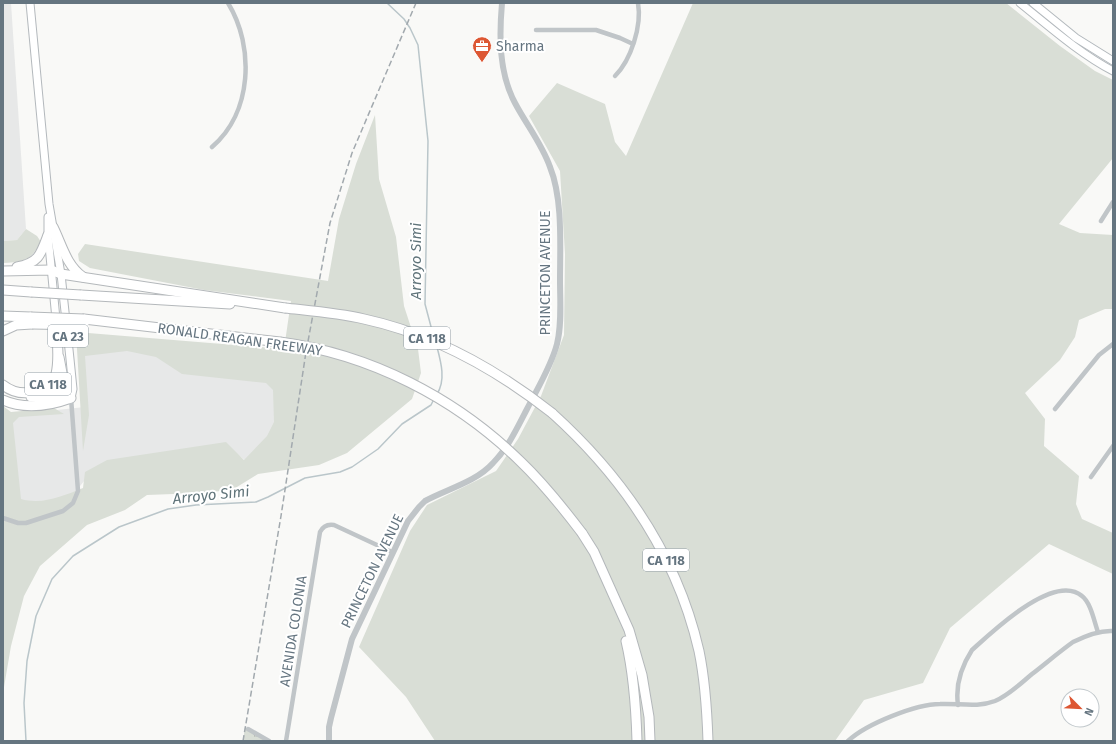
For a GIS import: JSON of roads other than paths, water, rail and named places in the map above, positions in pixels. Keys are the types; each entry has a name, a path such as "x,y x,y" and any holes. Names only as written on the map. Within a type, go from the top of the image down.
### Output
{"highway":[{"name":"CA 23","path":"3,270 27,265 36,260 42,252 51,231"},
{"path":"51,231 68,261 84,278"},
{"path":"3,270 51,270 61,274 84,278"},
{"name":"CA 118","path":"84,278 285,308 329,312 386,324 431,340 458,352 499,375 525,392 552,413 593,452 628,495 648,526 679,587 688,611 699,653 705,697 708,741"},
{"path":"3,290 285,308"},
{"path":"3,316 31,320"},
{"path":"3,331 31,320"},
{"name":"RONALD REAGAN FREEWAY","path":"31,320 139,325 304,345 342,354 380,369 413,384 457,411 500,442 521,462 552,496 582,533 594,552 629,630 642,676 649,718 650,741"},
{"name":"CA 118","path":"3,385 14,391 23,393 39,391 48,385 55,376 59,358 57,337"},
{"path":"14,391 28,397 56,396 71,398"},
{"path":"3,400 12,404 26,407 56,404 71,398"},
{"path":"621,612 622,626 634,677 636,695 636,741"},
{"path":"699,653 706,678 714,741"}],"main road":[{"name":"CA 23","path":"30,3 51,231 61,274 70,359 73,389 71,398"},
{"path":"1020,3 1090,58 1113,71"},
{"path":"1033,3 1076,38 1113,62"},
{"name":"CA 118","path":"51,231 51,270 57,337"},
{"path":"57,337 66,389 71,398"}],"street":[{"path":"212,147 221,139 233,122 240,105 244,85 245,62 243,43 235,15 228,3"},
{"name":"PRINCETON AVENUE","path":"329,741 329,727 331,718 352,639 408,521 419,507 432,498 477,476 493,463 501,454 510,441 536,391 557,343 560,301 560,230 556,189 548,161 514,101 507,83 501,52 500,23 502,3"},
{"path":"615,76 622,68 633,44 639,20 638,3"},
{"path":"536,30 596,30 633,44"},
{"path":"1101,221 1113,202"},
{"path":"1055,409 1099,355 1113,344"},
{"path":"3,518 18,523 26,523 63,511 73,503 78,491 71,398"},
{"path":"1091,477 1113,446"},
{"name":"AVENIDA COLONIA","path":"286,741 320,532 325,526 334,525 392,552"},
{"path":"958,705 957,696 959,679 966,659 972,650 1030,603 1041,596 1051,593 1070,591 1076,592 1087,602 1098,632"},
{"path":"848,741 860,731 918,708 939,704 984,704 1004,696 1073,642 1098,632 1113,632"},
{"path":"248,729 269,741"}],"waterway":[{"name":"Arroyo Simi","path":"387,3 404,19 418,45 428,141 425,304 434,338"},
{"name":"Arroyo Simi","path":"437,347 442,371 440,389 437,394"},
{"name":"Arroyo Simi","path":"26,741 24,703 27,661 36,616 52,579 73,556 119,527 168,509 196,505 256,502 305,478 340,472 352,467 378,449 402,424 431,405 434,399"}],"railway":[{"path":"243,741 281,516 306,352 330,223 352,153 416,3"}],"place":[{"name":"Sharma","path":"482,63"}]}
